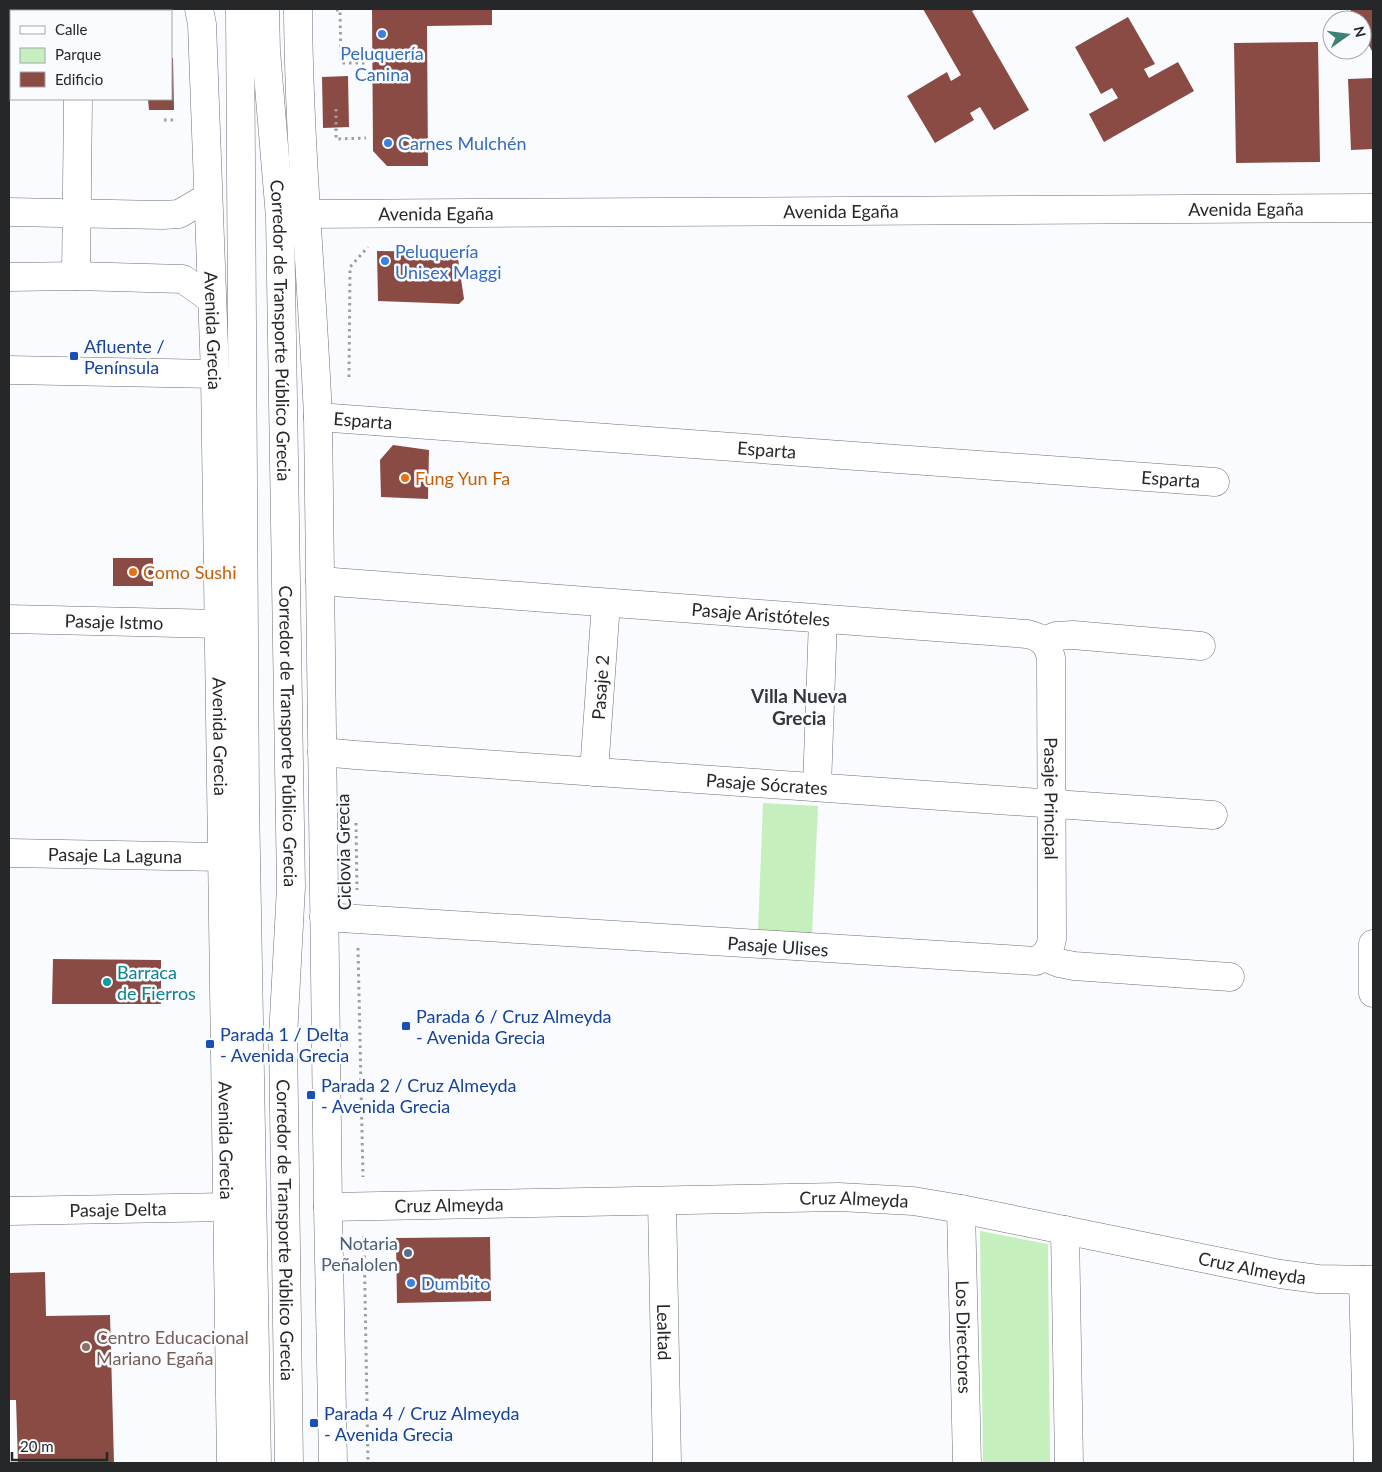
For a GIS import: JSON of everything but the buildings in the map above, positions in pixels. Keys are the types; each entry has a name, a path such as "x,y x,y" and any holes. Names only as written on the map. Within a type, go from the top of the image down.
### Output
{"street":[{"path":"41,9 80,10"},
{"name":"Avenida Grecia","path":"199,9 202,24 215,374 231,1463"},
{"name":"Corredor de Transporte Público Grecia","path":"240,9 245,800 257,1463"},
{"name":"Corredor de Transporte Público Grecia","path":"266,9 266,51 280,217 290,887 282,1037 289,1463"},
{"path":"298,9 299,72 318,417 333,1463"},
{"path":"76,276 78,100"},
{"path":"9,212 179,214 208,197"},
{"name":"Avenida Egaña","path":"307,214 1373,208"},
{"path":"9,277 76,276 183,279 211,299"},
{"path":"9,370 215,374"},
{"name":"Esparta","path":"318,417 1216,482"},
{"name":"Pasaje Aristóteles","path":"320,581 1027,634 1036,636 1044,641"},
{"name":"Pasaje 2","path":"594,772 606,603"},
{"name":"Pasaje Istmo","path":"9,619 219,624"},
{"path":"817,787 823,619"},
{"path":"1044,641 1056,636 1073,635 1201,646"},
{"name":"Pasaje Principal","path":"1044,641 1049,649 1051,658 1052,939 1050,949 1044,956"},
{"name":"Pasaje Sócrates","path":"322,752 1213,815"},
{"name":"Pasaje La Laguna","path":"9,853 222,857"},
{"name":"Pasaje Ulises","path":"324,917 1026,962 1036,961 1044,956"},
{"path":"1373,944 1373,993"},
{"path":"1044,956 1058,964 1074,966 1230,977"},
{"name":"Cruz Almeyda","path":"328,1207 839,1197 913,1201 961,1209 1280,1274 1318,1279 1368,1280"},
{"name":"Lealtad","path":"662,1201 667,1463"},
{"name":"Pasaje Delta","path":"9,1211 228,1207"},
{"name":"Los Directores","path":"961,1209 967,1463"},
{"path":"1064,1230 1069,1463"},
{"path":"1368,1280 1368,1463"}],"path":[{"path":"336,10 340,10 341,63 365,63"},
{"path":"336,109 336,139 366,138"},
{"path":"348,418 350,267 368,247"},
{"name":"Ciclovia Grecia","path":"356,823 368,1463"}],"green space":[{"path":"763,803 818,806 812,934 758,931"},
{"path":"980,1231 1048,1244 1050,1463 983,1463"}],"place":[{"name":"Peluquería Canina","path":"382,34"},
{"name":"Carnes Mulchén","path":"388,143"},
{"name":"Peluquería Unisex Maggi","path":"385,261"},
{"name":"Afluente / Península","path":"74,356"},
{"name":"Fung Yun Fa","path":"405,478"},
{"name":"Como Sushi","path":"133,572"},
{"name":"Barraca de Fierros","path":"107,982"},
{"name":"Parada 6 / Cruz Almeyda - Avenida Grecia","path":"406,1026"},
{"name":"Parada 1 / Delta - Avenida Grecia","path":"210,1044"},
{"name":"Parada 2 / Cruz Almeyda - Avenida Grecia","path":"311,1095"},
{"name":"Notaria Peñalolen","path":"408,1253"},
{"name":"Dumbito","path":"411,1283"},
{"name":"Centro Educacional Mariano Egaña","path":"86,1347"},
{"name":"Parada 4 / Cruz Almeyda - Avenida Grecia","path":"314,1423"}],"district":[{"name":"Villa Nueva Grecia","path":"799,706"}]}
